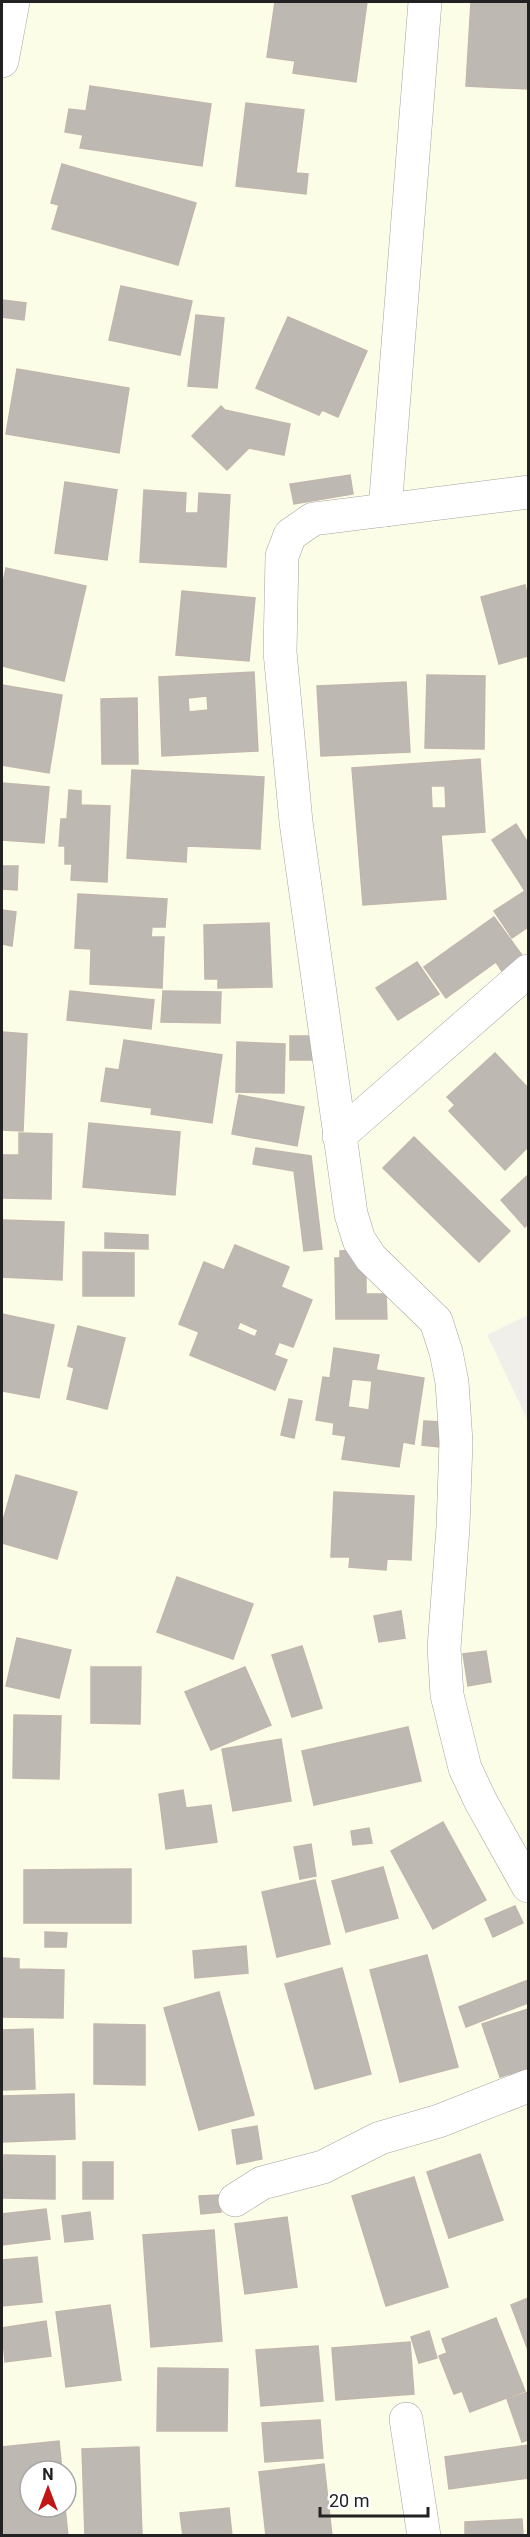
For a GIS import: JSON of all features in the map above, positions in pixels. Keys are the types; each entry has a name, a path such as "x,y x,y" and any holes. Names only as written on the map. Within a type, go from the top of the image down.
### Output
{"street":[{"path":"2,62 13,2"},
{"path":"385,510 425,2"},
{"path":"528,492 313,519 290,535 282,556 280,652 296,822 351,1214 359,1240 371,1258 436,1321 446,1352 452,1382 456,1442 453,1527 444,1648 447,1695 465,1768 481,1802 528,1886"},
{"path":"339,1136 528,971"},
{"path":"235,2200 262,2183 323,2167 380,2138 439,2121 528,2086"},
{"path":"406,2419 424,2535"}],"shaded area":[{"path":"2,2 528,2 528,1315 487,1335 528,1421 528,2535 2,2536"}],"building":[{"path":"275,2 367,2 356,82 293,73 295,61 267,57"},
{"path":"471,2 528,2 528,89 466,86"},
{"path":"90,86 211,104 202,166 80,148 83,135 65,132 69,109 86,111"},
{"path":"246,103 304,110 296,173 308,174 306,194 236,186"},
{"path":"62,164 196,203 178,265 52,229 59,205 51,203"},
{"path":"121,286 192,301 180,355 109,340"},
{"path":"2,300 26,303 24,320 2,317"},
{"path":"196,315 224,318 217,388 188,386"},
{"path":"288,317 367,351 338,417 322,410 319,415 256,388"},
{"path":"17,369 129,388 119,453 6,434"},
{"path":"221,406 225,410 290,424 284,455 249,448 227,470 192,436"},
{"path":"350,475 353,494 294,504 290,484"},
{"path":"65,482 117,490 107,560 55,553"},
{"path":"144,490 186,493 185,513 198,513 199,493 230,495 226,567 140,562"},
{"path":"6,568 86,586 64,681 2,666 2,588"},
{"path":"525,585 528,599 528,656 499,664 481,597"},
{"path":"182,591 255,598 249,661 176,655"},
{"path":"254,672 258,751 162,756 159,677","holes":["207,696 208,710 189,712 188,698"]},
{"path":"427,675 485,676 484,749 425,748"},
{"path":"406,682 410,752 321,756 317,686"},
{"path":"2,685 62,695 49,773 2,765"},
{"path":"137,698 138,764 102,764 101,699"},
{"path":"480,759 485,832 441,835 446,899 363,905 352,768","holes":["431,786 445,786 446,808 432,808"]},
{"path":"132,770 264,777 260,849 187,846 186,862 127,858"},
{"path":"2,783 49,787 44,843 2,840"},
{"path":"69,790 81,791 81,805 110,806 107,882 71,880 72,864 65,864 65,846 59,846 61,819 67,819"},
{"path":"516,824 528,843 528,927 512,938 494,911 525,891 492,840"},
{"path":"2,866 18,866 17,890 2,889"},
{"path":"78,894 167,899 165,927 152,927 151,937 164,937 162,988 90,984 91,949 75,948"},
{"path":"2,910 16,912 12,946 2,944"},
{"path":"494,917 524,958 503,973 496,962 446,998 424,967"},
{"path":"269,923 272,987 218,988 218,979 205,979 204,925"},
{"path":"417,962 439,994 398,1020 376,988"},
{"path":"70,991 154,1000 151,1029 67,1020"},
{"path":"163,991 221,992 220,1023 161,1022"},
{"path":"2,1032 27,1034 23,1131 2,1130"},
{"path":"290,1036 312,1036 312,1060 290,1060"},
{"path":"124,1040 222,1055 212,1123 151,1114 152,1108 101,1101 106,1068 119,1070"},
{"path":"237,1042 285,1044 284,1093 236,1092"},
{"path":"495,1053 528,1088 528,1147 505,1170 449,1111 455,1105 447,1097"},
{"path":"239,1095 304,1107 297,1146 232,1134"},
{"path":"89,1123 180,1132 175,1195 83,1187"},
{"path":"19,1133 52,1134 51,1199 2,1198 2,1155 19,1155"},
{"path":"414,1137 510,1231 479,1262 383,1168"},
{"path":"256,1148 311,1156 322,1249 304,1251 294,1171 253,1164"},
{"path":"528,1175 528,1223 525,1227 501,1200"},
{"path":"2,1220 64,1222 62,1280 2,1277"},
{"path":"105,1233 148,1235 148,1249 105,1248"},
{"path":"235,1245 289,1267 281,1287 312,1300 293,1347 279,1342 274,1355 287,1360 275,1390 190,1355 199,1332 179,1324 204,1262 224,1270","holes":["240,1322 258,1330 255,1337 237,1329"]},
{"path":"358,1250 366,1258 366,1294 386,1294 387,1319 336,1319 335,1258 340,1258 340,1251"},
{"path":"83,1252 134,1253 134,1296 83,1296"},
{"path":"2,1314 54,1325 39,1398 2,1391"},
{"path":"78,1326 125,1338 107,1409 67,1399 74,1368 68,1366"},
{"path":"334,1348 379,1355 376,1370 424,1378 414,1444 403,1442 399,1467 342,1459 346,1436 333,1434 334,1423 316,1420 323,1377 330,1378","holes":["352,1379 372,1381 369,1410 348,1407"]},
{"path":"289,1399 302,1401 294,1438 281,1435"},
{"path":"424,1421 441,1422 439,1447 422,1445"},
{"path":"16,1475 77,1492 57,1559 2,1543 2,1524"},
{"path":"334,1492 414,1496 411,1560 387,1559 386,1570 349,1567 350,1557 331,1557"},
{"path":"177,1577 253,1604 233,1659 157,1632"},
{"path":"401,1611 405,1638 379,1642 374,1616"},
{"path":"17,1638 71,1650 59,1698 6,1686"},
{"path":"302,1646 322,1708 292,1717 272,1655"},
{"path":"486,1651 491,1682 468,1686 463,1654"},
{"path":"91,1667 141,1667 140,1724 91,1723"},
{"path":"245,1667 271,1725 211,1750 185,1692"},
{"path":"14,1715 61,1716 59,1779 13,1778"},
{"path":"408,1727 421,1781 314,1805 302,1751"},
{"path":"281,1739 291,1801 233,1811 222,1749"},
{"path":"183,1790 186,1808 211,1805 217,1842 166,1849 159,1794"},
{"path":"443,1822 486,1900 433,1929 391,1851"},
{"path":"369,1828 372,1843 353,1845 351,1831"},
{"path":"311,1844 316,1876 300,1879 294,1847"},
{"path":"383,1867 398,1918 346,1932 332,1881"},
{"path":"131,1869 131,1923 24,1923 24,1870"},
{"path":"315,1880 330,1944 277,1957 262,1892"},
{"path":"515,1906 523,1923 493,1937 485,1919"},
{"path":"45,1932 67,1933 66,1947 45,1947"},
{"path":"246,1946 248,1973 195,1978 193,1951"},
{"path":"427,1955 458,2067 400,2082 370,1970"},
{"path":"2,1958 19,1959 19,1969 64,1970 63,2018 2,2017"},
{"path":"342,1968 371,2074 315,2089 285,1984"},
{"path":"528,1980 528,2003 466,2027 459,2007"},
{"path":"219,1992 254,2115 199,2130 164,2008"},
{"path":"528,2009 528,2068 500,2077 482,2024"},
{"path":"94,2024 145,2025 145,2085 94,2084"},
{"path":"33,2029 35,2089 2,2090 2,2030"},
{"path":"74,2094 75,2139 2,2142 2,2096"},
{"path":"257,2126 262,2159 237,2164 232,2130"},
{"path":"480,2154 503,2220 449,2238 427,2172"},
{"path":"4,2155 55,2156 55,2199 3,2198"},
{"path":"83,2162 113,2162 113,2199 83,2199"},
{"path":"414,2177 448,2287 386,2306 352,2196"},
{"path":"219,2195 221,2212 201,2214 199,2196"},
{"path":"46,2209 50,2239 2,2245 2,2214"},
{"path":"90,2212 93,2239 65,2242 62,2216"},
{"path":"287,2217 297,2287 245,2294 235,2224"},
{"path":"214,2230 222,2341 151,2347 143,2235"},
{"path":"37,2257 42,2302 2,2306 2,2260"},
{"path":"528,2298 528,2350 511,2305"},
{"path":"110,2305 121,2380 66,2387 56,2312"},
{"path":"496,2318 525,2391 470,2412 462,2391 454,2394 439,2356 447,2353 442,2339"},
{"path":"46,2321 51,2356 5,2362 2,2328"},
{"path":"429,2331 437,2358 419,2363 411,2337"},
{"path":"410,2342 414,2394 336,2400 332,2348"},
{"path":"318,2346 323,2401 261,2406 256,2350"},
{"path":"158,2368 228,2369 227,2431 157,2431"},
{"path":"528,2392 528,2440 522,2442 507,2399"},
{"path":"320,2420 323,2458 265,2462 262,2423"},
{"path":"59,2441 61,2459 18,2459 18,2519 66,2519 68,2536 4,2536 2,2447"},
{"path":"528,2445 528,2478 449,2489 445,2457"},
{"path":"139,2447 142,2536 85,2536 82,2449"},
{"path":"324,2464 332,2536 266,2536 259,2472"},
{"path":"229,2508 232,2536 183,2536 180,2513"},
{"path":"522,2519 523,2536 465,2536 465,2522"}]}
